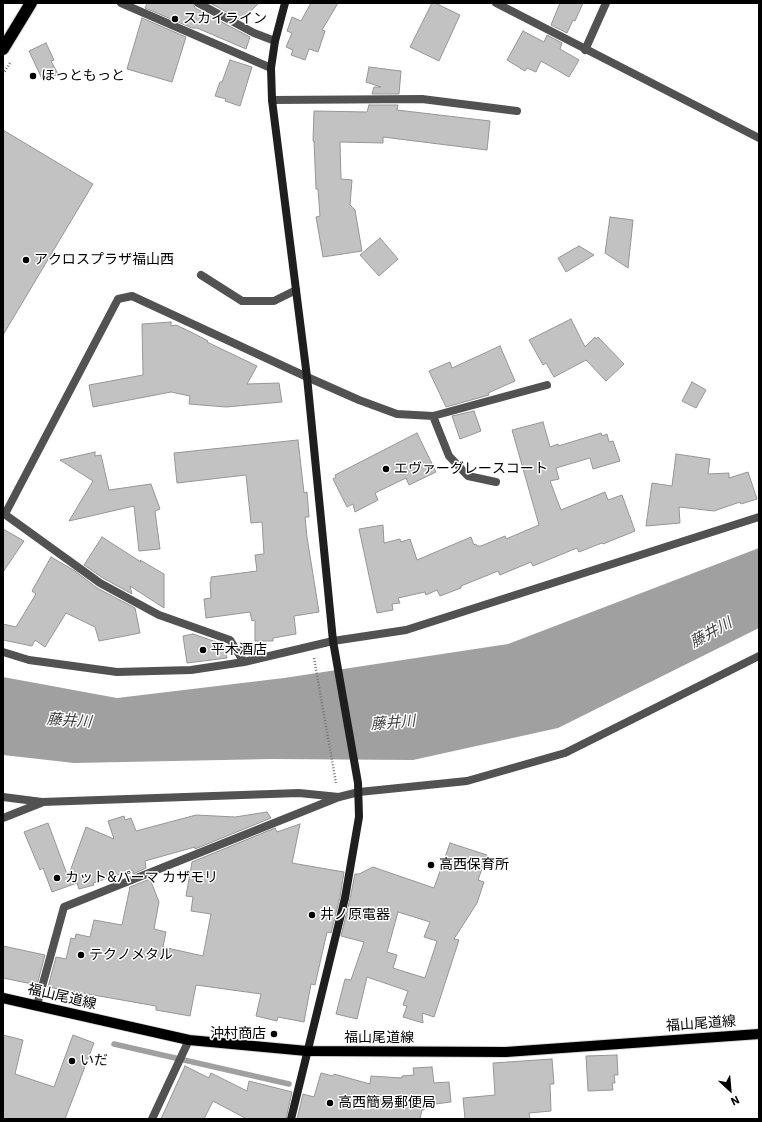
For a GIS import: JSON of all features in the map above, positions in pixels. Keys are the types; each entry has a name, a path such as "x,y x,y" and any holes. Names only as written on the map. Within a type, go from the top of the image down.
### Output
{"highway":[{"path":"3,49 31,3"}],"main road":[{"name":"福山尾道線","path":"3,998 189,1040 307,1051 506,1052 759,1034"}],"street":[{"path":"120,3 271,68"},
{"path":"198,3 254,33 275,41"},
{"path":"286,3 275,41 271,68 272,100 306,378 333,641 358,788 359,817 345,898 291,1119"},
{"path":"496,3 759,138"},
{"path":"585,50 606,3"},
{"path":"272,100 422,99 517,111"},
{"path":"201,275 242,302 274,301 296,290"},
{"path":"244,662 230,640 159,615 100,583 4,513 118,299 132,296 306,378 397,414 434,416 547,385"},
{"path":"434,416 449,456 468,476 496,482"},
{"path":"3,652 29,660 117,672 191,670 244,662 333,641 406,630 759,517"},
{"path":"37,1006 64,907 339,797 358,788 467,781 565,753 759,656"},
{"path":"3,797 42,802 299,793 339,797"},
{"path":"17,812 20,800"},
{"path":"3,818 42,802"},
{"path":"152,1119 189,1040"}],"path":[{"path":"314,656 336,788"}],"water":[{"name":"藤井川","path":"759,548 759,628 558,728 413,760 272,759 74,763 3,755 3,677 117,698 284,678 508,644"}],"building":[{"path":"147,3 193,3 195,8 250,37 246,49 145,8"},
{"path":"210,3 259,3 241,20"},
{"path":"311,3 338,3 322,30 325,31 318,52 309,49 305,60 291,55 293,50 286,47 292,33 287,31 292,17 301,21"},
{"path":"432,3 460,15 439,61 410,47"},
{"path":"560,3 583,3 575,21 573,20 567,33 551,25"},
{"path":"142,18 186,37 172,82 127,69"},
{"path":"523,31 544,42 547,35 562,43 560,49 579,60 569,77 541,61 536,72 527,68 525,71 507,60"},
{"path":"46,43 54,60 51,61 58,74 43,81 29,51"},
{"path":"230,60 252,67 240,106 225,101 226,99 215,96"},
{"path":"369,67 401,71 399,94 372,94 374,87 381,87 366,82"},
{"path":"369,105 398,105 397,110 490,121 487,150 383,137 383,143 340,142 341,179 352,180 350,205 355,210 362,251 323,257 316,217 320,216 318,189 316,189 313,141 314,111 367,112"},
{"name":"アクロスプラザ福山西","path":"3,130 93,184 3,335"},
{"path":"610,217 633,220 628,268 605,253"},
{"path":"380,238 398,259 379,276 360,255"},
{"path":"579,246 594,255 566,272 558,258"},
{"path":"571,319 585,347 595,337 596,339 598,337 624,364 606,381 586,360 554,377 546,363 543,365 529,340"},
{"path":"171,322 171,326 176,325 257,366 247,384 279,383 282,402 226,407 189,404 190,396 171,392 93,407 89,385 143,375 142,324"},
{"path":"500,346 515,381 488,393 489,395 446,407 429,371 450,362 452,368"},
{"path":"692,382 706,390 696,408 682,401"},
{"path":"474,411 481,431 460,439 452,416"},
{"path":"543,422 550,447 601,433 602,436 607,434 609,442 613,441 620,461 593,469 590,458 556,468 559,479 550,481 561,510 605,492 608,500 622,495 635,531 579,552 577,548 533,566 531,562 500,575 498,571 440,596 437,590 426,595 425,592 398,598 400,603 392,604 393,610 377,613 359,529 383,525 384,543 400,539 401,542 410,539 417,560 471,537 474,545 476,544 477,546 481,546 505,536 506,539 539,525 512,430"},
{"name":"エヴァーグレースコート","path":"417,433 436,472 409,485 406,478 375,493 378,500 355,512 353,504 347,507 333,479 336,477 335,475"},
{"path":"298,440 304,493 307,492 309,517 305,517 307,537 319,612 294,616 296,634 273,638 273,641 255,641 255,620 252,621 250,612 206,618 204,599 211,598 211,577 257,571 255,555 264,554 262,522 251,523 246,475 177,483 174,453"},
{"path":"95,452 95,456 101,455 109,490 151,484 160,509 155,511 160,549 139,551 134,506 69,521 93,481 60,460"},
{"path":"676,454 710,459 708,474 729,473 729,478 748,472 757,499 741,504 740,502 714,511 679,507 680,523 646,526 652,483 672,486"},
{"path":"3,529 24,541 3,572"},
{"path":"102,537 141,562 140,560 164,574 164,608 130,586 132,594 103,578 84,565"},
{"path":"51,557 75,571 97,588 135,608 140,633 99,641 95,627 66,613 45,647 35,640 32,646 3,640 3,624 16,627 36,594 32,591"},
{"path":"193,634 225,645 227,658 187,663 183,636"},
{"path":"267,812 271,818 195,849 195,847 145,861 146,868 133,874 133,870 93,883 94,885 79,889 77,883 52,892 43,868 40,870 24,832 48,823 68,877 86,827 114,839 108,821 124,816 125,820 131,818 136,831 196,815 235,817"},
{"path":"300,824 292,863 344,872 340,897 331,933 327,932 315,985 311,984 304,1022 278,1017 277,1021 256,1016 261,994 196,985 190,1016 156,1010 156,1006 48,987 56,957 66,959 71,938 75,939 76,934 90,937 94,920 122,925 130,887 150,879 159,902 154,929 166,932 163,947 203,956 211,914 191,911 193,897 186,896 192,862 275,828 277,832"},
{"path":"450,843 487,855 478,880 484,882 477,903 454,939 459,940 434,1017 422,1013 423,1023 403,1017 407,1006 403,1005 408,991 367,977 357,1019 336,1014 345,979 351,980 364,942 341,936 355,874 359,874 373,867 434,888","holes":["398,912 430,922 424,937 437,941 425,978 393,968 397,955 387,952"]},
{"path":"3,946 45,955 37,985 3,978"},
{"path":"3,1035 23,1040 15,1074 54,1087 73,1035 94,1043 65,1119 3,1119"},
{"path":"617,1055 618,1075 614,1075 615,1083 612,1083 613,1090 588,1091 586,1056"},
{"path":"552,1059 554,1084 550,1084 551,1111 529,1113 530,1119 465,1119 463,1098 495,1095 493,1063"},
{"path":"185,1066 209,1078 211,1073 247,1091 249,1081 292,1092 286,1119 247,1119 213,1101 204,1119 161,1119"},
{"path":"432,1067 434,1083 449,1082 451,1102 435,1104 435,1106 424,1106 420,1119 297,1119 303,1094 314,1097 321,1073 333,1076 334,1074 370,1084 371,1076 402,1078 402,1076 414,1075 413,1068"}],"waterway":[{"path":"114,1044 289,1084"}],"place":[{"name":"スカイライン","path":"175,19"},
{"name":"ほっともっと","path":"33,76"},
{"name":"アクロスプラザ福山西","path":"26,260"},
{"name":"エヴァーグレースコート","path":"386,469"},
{"name":"平木酒店","path":"203,650"},
{"name":"高西保育所","path":"431,865"},
{"name":"カット&パーマ カザモリ","path":"57,878"},
{"name":"井ノ原電器","path":"312,915"},
{"name":"テクノメタル","path":"81,955"},
{"name":"沖村商店","path":"274,1034"},
{"name":"いだ","path":"72,1061"},
{"name":"高西簡易郵便局","path":"330,1103"}]}
